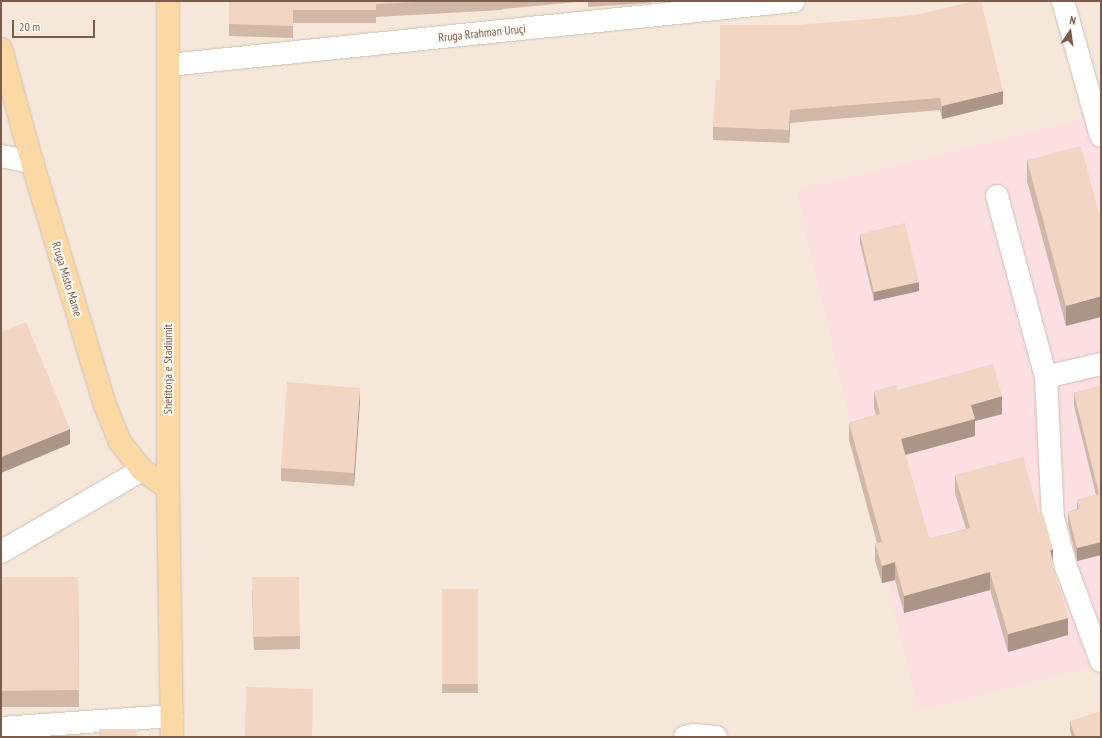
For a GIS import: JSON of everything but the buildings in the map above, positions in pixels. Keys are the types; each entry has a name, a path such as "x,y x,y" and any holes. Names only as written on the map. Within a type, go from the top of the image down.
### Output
{"main road":[{"name":"Shetitorja e Stadiumit","path":"168,1 168,488 172,727"},
{"name":"Rruga Misto Mame","path":"1,49 32,162 105,405 120,442 142,470 168,488"}],"street":[{"name":"Rruga Rrahman Uruçi","path":"169,65 794,1"},
{"path":"1063,1 1101,136"},
{"path":"1,156 32,162"},
{"path":"997,196 1046,377 1053,518 1066,567 1101,661"},
{"path":"1046,377 1101,364"},
{"path":"1,552 142,470"},
{"path":"1,728 172,727"},
{"path":"685,737 693,735 716,737"}],"shaded area":[{"path":"1,1 1101,1 1101,737 1,737"},
{"path":"1101,114 1101,664 918,711 796,190"}]}
